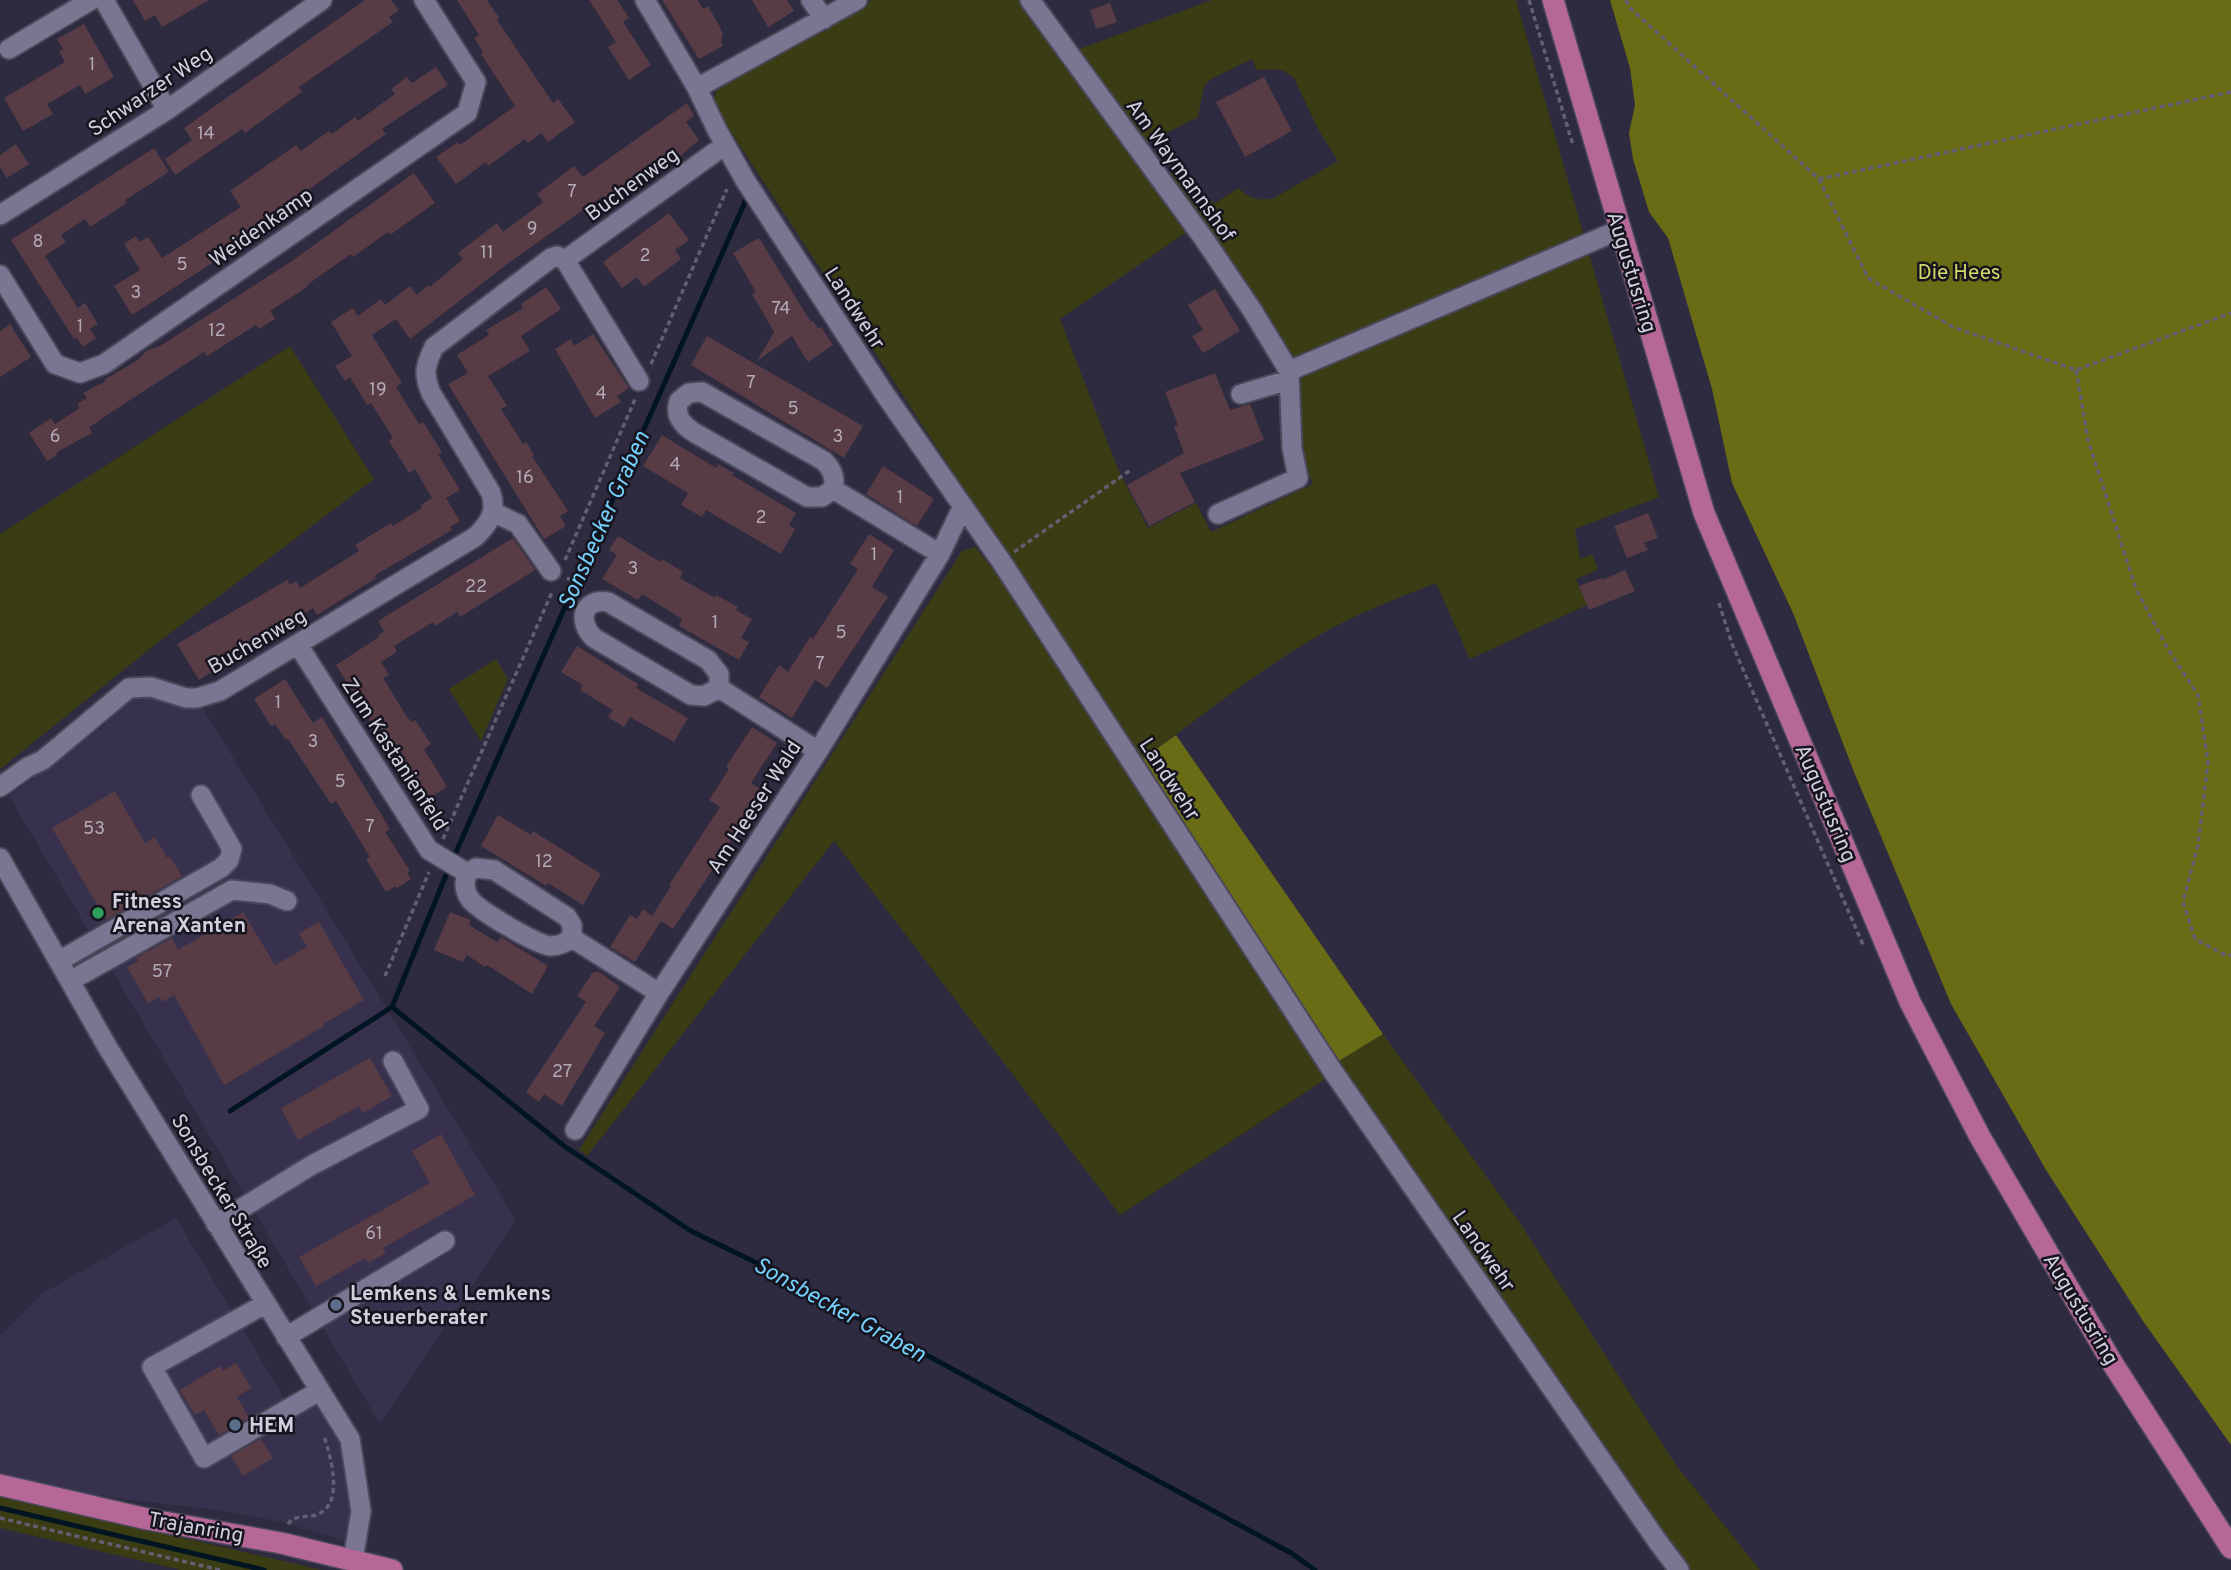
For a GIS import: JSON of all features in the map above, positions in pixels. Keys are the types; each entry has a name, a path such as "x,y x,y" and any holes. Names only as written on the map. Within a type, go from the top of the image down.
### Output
{"main road":[{"name":"Augustusring","path":"1553,0 1704,513 1910,1002 1980,1138 2113,1364 2231,1548"},
{"name":"Trajanring","path":"0,1485 147,1519 281,1543 392,1570"}],"street":[{"path":"9,49 91,0"},
{"path":"104,0 167,110"},
{"name":"Schwarzer Weg","path":"0,215 167,110 322,0"},
{"name":"Weidenkamp","path":"0,275 55,364 80,373 104,364 467,113 476,82 424,0"},
{"name":"Landwehr","path":"645,0 697,88 725,145 759,203 876,381 1001,561 1332,1070 1679,1570"},
{"path":"811,0 824,19"},
{"path":"697,88 857,0"},
{"name":"Am Waymannshof","path":"1030,0 1204,239 1252,310 1289,376"},
{"name":"Buchenweg","path":"0,787 43,760 129,688 146,686 186,698 205,697 220,691 475,537 485,528 493,512 494,503 491,493 431,393 425,377 427,361 434,347 551,258 565,260 725,145"},
{"path":"1241,394 1289,376 1619,230"},
{"path":"565,260 639,381"},
{"path":"1218,514 1298,478 1292,448 1289,376"},
{"path":"702,392 824,461 832,471 835,481 833,489 822,497 807,497 686,428 679,419 679,401 689,393 702,392"},
{"path":"833,489 940,554"},
{"name":"Am Heeser Wald","path":"575,1130 659,993 818,751 940,554 963,506"},
{"path":"493,512 518,524 559,575"},
{"path":"608,602 708,660 719,674 719,688 704,696 691,695 604,644 587,631 583,621 585,609 594,603 608,602"},
{"name":"Zum Kastanienfeld","path":"298,645 429,850 467,873"},
{"path":"719,688 818,751"},
{"path":"59,961 221,868 229,860 232,849 201,795"},
{"name":"Sonsbecker Straße","path":"0,858 70,981 216,1224 350,1439 360,1511 354,1560"},
{"path":"476,867 494,870 568,917 573,930 572,939 559,945 546,945 532,940 482,909 468,895 465,885 467,873 476,867"},
{"path":"70,981 232,890 270,894 287,901"},
{"path":"572,939 659,993"},
{"path":"216,1224 312,1165 419,1109 393,1061"},
{"path":"286,1337 445,1241"},
{"path":"265,1304 152,1367 204,1458 319,1391"}],"path":[{"path":"1626,0 1630,8 1819,179 1868,278 1953,327 2076,370 2231,313"},
{"path":"1819,179 2231,92"},
{"path":"2076,370 2088,440 2136,589 2168,649 2198,695 2208,762 2198,845 2183,902 2195,939 2227,956 2231,955"},
{"path":"1001,561 1132,469"},
{"path":"559,575 582,586"},
{"path":"281,1543 291,1520 319,1514 332,1497 333,1472 323,1430"},
{"path":"0,1518 220,1570"}],"shaded area":[{"path":"145,693 201,705 516,1220 380,1424 9,796 105,725 117,706 128,698"},
{"path":"176,1218 290,1408 319,1391 350,1439 360,1545 281,1522 219,1510 69,1490 0,1474 0,1335 43,1293"}],"green space":[{"path":"872,0 1023,0 1191,229 1060,319 1118,469 1148,528 1196,503 1211,532 1313,484 1296,443 1294,380 1588,250 1659,497 1575,529 1580,559 1592,554 1598,570 1576,579 1587,605 1470,659 1436,583 1350,619 1299,647 1141,760 712,103 717,90"},
{"path":"1212,0 1516,0 1584,236 1304,361 1288,357 1170,183 1171,170 1187,176 1203,198 1216,203 1238,188 1263,200 1274,198 1338,161 1318,129 1294,78 1275,69 1257,70 1252,59 1211,79 1204,86 1198,117 1143,145 1074,51"},
{"name":"Die Hees","path":"1610,0 2231,0 2231,1445 2143,1321 2046,1170 1951,1004 1854,772 1793,613 1732,483 1712,389 1668,238 1649,212 1633,159 1629,133 1635,105 1630,68"},
{"path":"290,346 374,479 161,640 0,769 0,534"},
{"path":"975,547 1027,612 1330,1076 1120,1215 834,841 587,1156 579,1150 962,551"},
{"path":"496,659 508,679 481,741 449,689"},
{"path":"1176,735 1383,1034 1334,1064 1141,760"},
{"path":"1383,1034 1520,1223 1676,1465 1760,1570 1686,1570 1334,1064"},
{"path":"0,1496 322,1570 181,1570 0,1528"}],"building":[{"path":"133,0 209,0 162,27 155,15 145,21"},
{"path":"365,0 391,0 399,10 389,17 393,22 299,87 302,92 245,133 242,129 175,175 165,159 192,140 184,128"},
{"path":"457,0 487,0 499,18 497,20 553,103 558,99 575,122 548,142 541,133 528,143 525,139 488,166 486,162 456,184 436,157 458,142 460,145 515,106 481,54 483,52 474,38 479,35"},
{"path":"589,0 617,0 629,18 623,22 651,65 629,80 608,47 616,42"},
{"path":"662,0 698,0 703,9 708,6 723,33 723,46 699,59"},
{"path":"752,0 787,0 794,11 768,27"},
{"path":"1110,3 1117,22 1096,29 1090,10"},
{"path":"84,24 114,77 85,94 80,85 47,104 53,114 23,131 4,98 65,62 59,51 63,49 57,39"},
{"path":"436,67 448,85 382,129 386,134 248,233 251,238 132,315 114,286 140,270 124,244 136,236 140,242 148,237 162,258 241,207 230,191 296,145 301,151 329,131 332,134 355,117 358,121 395,94 391,89 407,77 412,83"},
{"path":"1264,77 1292,131 1245,157 1216,102"},
{"path":"687,103 694,116 686,122 699,140 667,167 612,207 603,196 510,262 410,339 396,319 372,335 402,383 396,387 419,424 423,422 442,452 438,454 460,490 446,498 460,521 450,527 452,530 374,576 376,578 317,615 313,608 199,680 177,644 287,580 290,585 296,581 300,588 359,551 355,545 391,523 393,526 422,508 421,505 432,498 415,469 409,473 389,441 393,438 371,403 367,405 350,377 345,381 335,366 352,356 331,322 353,308 358,316 381,299 385,305 410,286 417,295 463,259 458,253 497,223 503,232 543,202 537,194 574,166 583,177"},
{"path":"16,144 29,164 7,178 0,167 0,155"},
{"path":"154,148 169,172 125,200 127,203 90,227 85,219 61,235 66,242 45,256 78,308 85,303 98,324 90,329 96,338 83,347 77,338 74,339 11,240"},
{"path":"414,173 435,203 390,235 388,232 353,257 351,254 270,311 275,319 259,329 256,325 207,356 204,352 89,427 92,433 57,452 56,456 47,461 29,433 51,418 55,424 80,408 77,404 87,398 83,393 106,381 104,380 138,360 146,351 160,346 289,263"},
{"path":"669,213 689,240 675,250 681,259 644,287 637,277 622,288 603,262"},
{"path":"759,238 811,322 818,328 821,327 833,345 808,362 792,336 757,361 774,332 752,294 756,292 733,253"},
{"path":"546,287 561,309 521,336 530,351 488,376 507,406 501,409 523,444 526,442 534,455 532,456 568,511 560,516 566,526 544,539 448,384 468,373 457,355 489,335 486,330 523,308 521,304"},
{"path":"1215,289 1240,331 1203,353 1192,336 1203,330 1188,305"},
{"path":"10,324 31,357 0,377 0,331"},
{"path":"593,334 629,388 617,396 621,402 595,418 555,349 571,339 574,346"},
{"path":"707,336 863,426 844,458 691,365"},
{"path":"1215,373 1230,410 1250,404 1264,440 1180,473 1195,502 1149,526 1127,485 1184,453 1174,426 1178,425 1165,392"},
{"path":"662,435 716,468 718,464 734,473 732,475 796,513 789,525 795,529 781,554 706,510 702,517 681,505 688,493 643,466"},
{"path":"883,466 934,499 917,526 866,494"},
{"path":"1648,513 1658,538 1644,543 1648,550 1627,558 1614,526"},
{"path":"869,534 894,550 872,587 888,597 827,688 815,680 792,718 759,697 779,665 788,672 810,637 813,639 858,569 850,564"},
{"path":"618,536 660,562 662,559 683,572 680,578 715,598 716,595 738,607 736,610 752,619 741,638 749,642 739,660 679,626 682,619 642,594 638,600 602,579 617,555 609,550"},
{"path":"513,538 535,570 460,617 457,612 435,626 433,622 394,646 397,652 381,662 389,675 383,678 407,717 412,722 415,720 431,744 424,749 447,787 425,801 378,724 374,726 336,665 379,637 384,631 378,621"},
{"path":"1625,570 1635,591 1589,610 1579,586"},
{"path":"577,646 638,684 636,688 688,718 674,742 630,717 624,727 608,717 613,710 580,690 583,685 561,672"},
{"path":"285,679 313,723 322,717 390,829 385,832 410,871 407,873 411,879 397,888 396,886 386,892 366,859 370,857 336,801 331,804 288,739 286,740 275,724 271,726 254,699"},
{"path":"752,727 777,743 751,783 762,790 713,869 673,929 661,921 635,962 610,947 630,915 637,919 643,909 652,916 720,807 709,800 729,769 726,767"},
{"path":"115,791 145,843 155,837 182,876 106,920 52,828"},
{"path":"498,815 531,835 533,831 601,874 583,905 481,846"},
{"path":"243,912 275,965 307,947 299,933 319,922 364,1000 224,1085 174,995 162,1002 159,997 148,1003 127,967 139,961 136,958 172,938 178,950"},
{"path":"450,912 471,920 469,925 497,942 501,937 548,966 532,994 467,955 463,962 434,950"},
{"path":"593,972 599,972 620,987 594,1026 605,1033 562,1106 544,1094 539,1102 526,1092 586,1002 577,996"},
{"path":"370,1058 392,1096 363,1113 359,1106 298,1140 281,1108"},
{"path":"441,1134 475,1195 383,1248 386,1253 368,1263 365,1258 316,1286 299,1257 430,1183 412,1151"},
{"path":"236,1363 251,1388 237,1397 249,1418 219,1435 204,1410 195,1415 180,1390 220,1366 223,1371"},
{"path":"261,1439 273,1458 243,1476 231,1456"}],"waterway":[{"name":"Sonsbecker Graben","path":"456,852 749,193"},
{"name":"Sonsbecker Graben","path":"446,875 392,1007 564,1146 691,1231 759,1264 1291,1553 1315,1570"},
{"name":"Sonsbecker Graben","path":"230,1111 392,1007"},
{"path":"0,1508 264,1570"}],"place":[{"name":"Fitness Arena Xanten","path":"98,913"},
{"name":"Lemkens & Lemkens Steuerberater","path":"336,1305"},
{"name":"HEM","path":"235,1425"}]}
